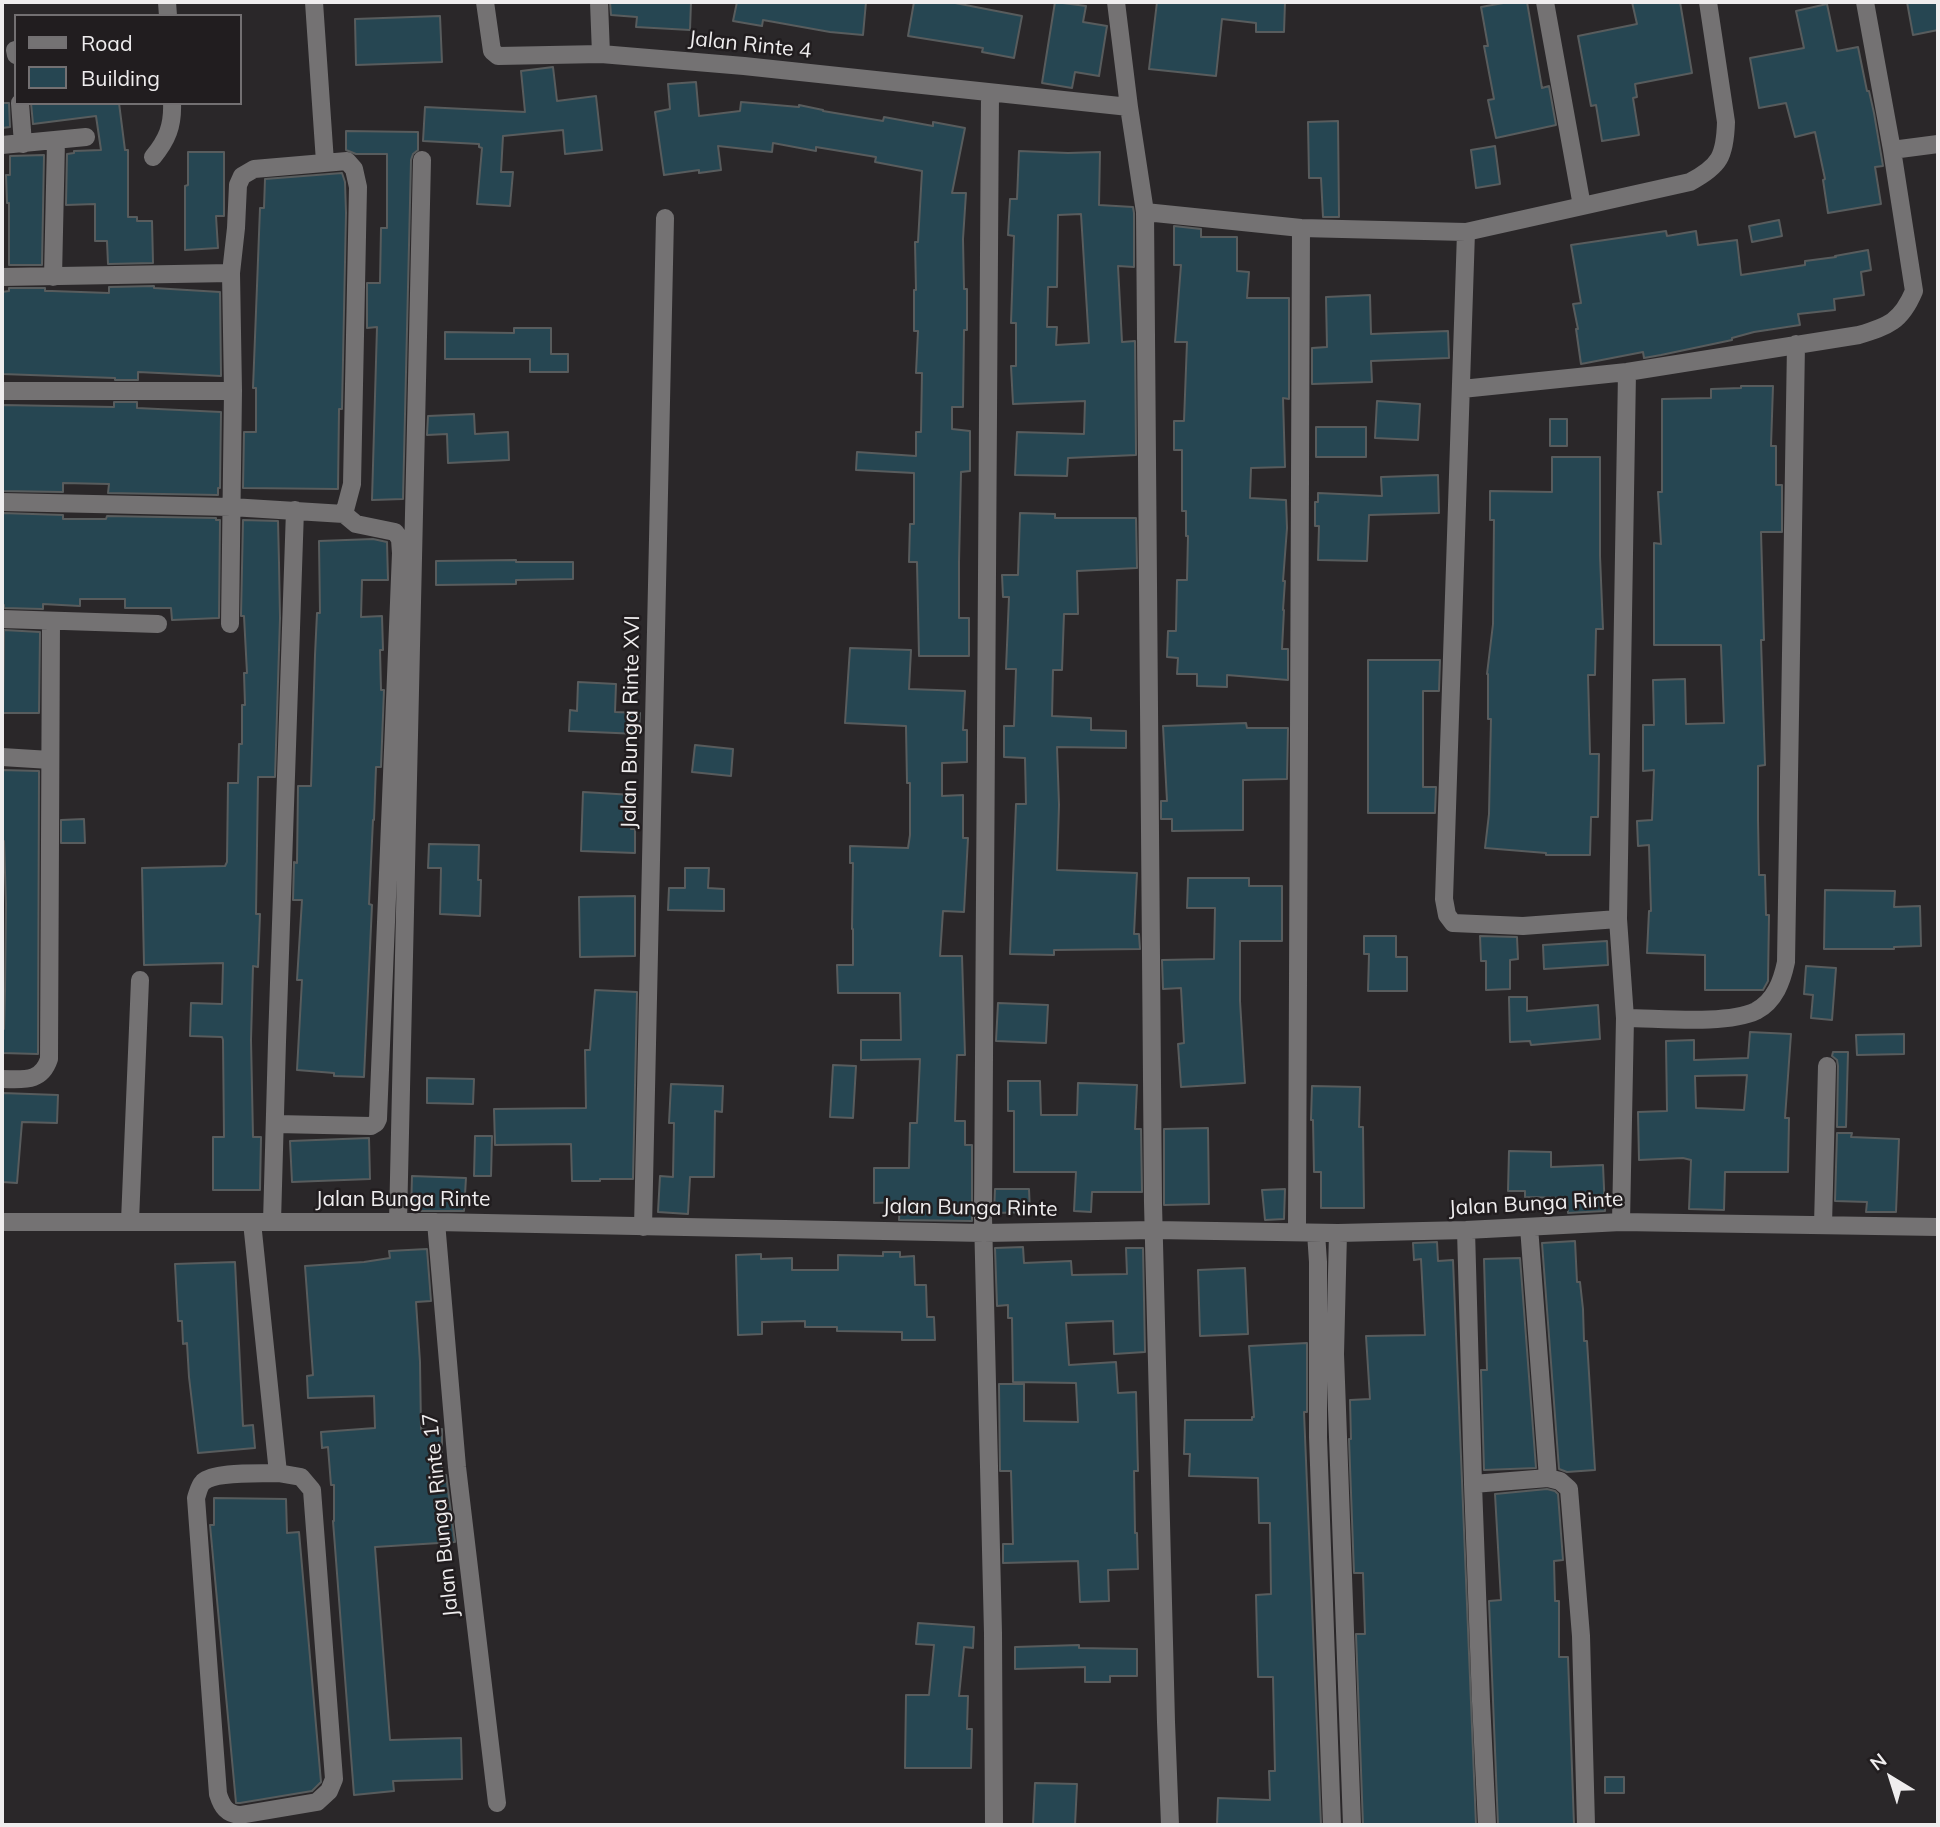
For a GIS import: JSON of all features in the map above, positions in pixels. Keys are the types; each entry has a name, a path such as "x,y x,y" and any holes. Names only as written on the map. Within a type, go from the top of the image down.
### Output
{"street":[{"path":"314,2 325,162"},
{"name":"Jalan Rinte 4","path":"485,2 492,51 498,55 601,54 744,66 1129,107"},
{"path":"599,2 601,54"},
{"path":"1116,2 1145,212 1154,1230 1170,1825"},
{"path":"1545,2 1582,206"},
{"path":"1145,212 1301,228 1466,232 1690,182 1709,172 1720,158 1725,142 1726,122 1708,2"},
{"path":"1462,390 1627,372 1859,335 1883,328 1896,319 1907,308 1914,292 1865,2"},
{"path":"990,93 984,1233 993,1633 994,1825"},
{"path":"20,105 23,145"},
{"path":"153,157 166,141 172,105"},
{"path":"2,145 86,137"},
{"path":"53,277 56,141"},
{"path":"1892,150 1938,144"},
{"path":"398,1222 422,160"},
{"path":"230,624 233,391 231,273 238,185 242,176 254,169 347,161 354,169 358,187 352,484 344,514"},
{"name":"Jalan Bunga Rinte XVI","path":"643,1227 665,218"},
{"path":"1297,1231 1301,228"},
{"path":"1466,232 1444,885 1447,915 1453,923 1496,926 1618,919"},
{"path":"2,277 231,273"},
{"path":"1625,1018 1702,1020 1731,1017 1756,1011 1781,985 1786,962 1796,344"},
{"path":"1621,1222 1625,1018 1618,919 1627,372"},
{"path":"2,391 233,391"},
{"path":"2,502 231,507 344,514 356,523 395,532 400,540 378,1119 371,1126 276,1124"},
{"path":"272,1222 295,510"},
{"path":"2,619 158,624"},
{"path":"2,1079 26,1079 38,1075 46,1070 49,1059 51,621"},
{"path":"2,757 50,760"},
{"path":"130,1221 140,980"},
{"path":"1823,1225 1827,1066"},
{"name":"Jalan Bunga Rinte","path":"2,1222 436,1222 984,1233 1154,1230 1338,1233 1621,1222 1938,1227"},
{"path":"252,1222 278,1473"},
{"name":"Jalan Bunga Rinte 17","path":"436,1222 457,1467 498,1803"},
{"path":"1529,1227 1548,1478"},
{"path":"1466,1230 1473,1485 1488,1825"},
{"path":"1316,1233 1318,1437 1332,1825"},
{"path":"1338,1233 1335,1354 1352,1825"},
{"path":"278,1473 301,1476 312,1490 334,1779 322,1799 312,1804 240,1815 224,1808 218,1794 196,1498 204,1480 215,1476 278,1473"},
{"path":"1473,1485 1548,1478 1560,1481 1569,1489 1581,1636 1587,1825"},
{"path":"1324,1591 1343,1591"}],"building":[{"path":"610,2 691,2 690,30 636,27 637,17 611,15"},
{"path":"737,2 866,2 863,35 763,20 762,26 733,21"},
{"path":"914,2 950,2 1022,16 1014,58 982,52 983,48 908,36"},
{"path":"1055,2 1086,6 1083,22 1107,26 1099,76 1075,72 1072,88 1042,83"},
{"path":"1157,2 1285,2 1284,32 1256,32 1256,23 1222,19 1216,76 1149,69"},
{"path":"1527,2 1542,88 1549,86 1556,125 1496,138 1488,100 1494,99 1484,46 1488,46 1481,7"},
{"path":"1632,2 1680,2 1692,73 1635,84 1637,97 1633,98 1639,135 1602,141 1596,105 1591,106 1578,36 1637,24"},
{"path":"1907,2 1938,2 1938,30 1913,35"},
{"path":"1827,4 1837,51 1858,47 1883,166 1875,167 1881,204 1828,213 1825,179 1815,132 1795,137 1786,103 1759,108 1750,58 1804,48 1796,11"},
{"path":"440,16 442,62 356,65 355,19"},
{"path":"553,67 557,101 596,96 602,150 565,154 563,130 503,136 501,172 513,172 510,206 477,204 482,148 479,144 423,141 425,107 525,112 521,71"},
{"path":"696,82 699,116 740,111 741,102 799,105 883,121 884,117 933,126 933,122 965,128 952,193 966,193 963,239 967,330 964,330 963,407 952,407 952,429 970,431 970,471 961,472 959,562 959,618 969,618 969,656 919,656 917,562 909,562 910,524 914,524 914,473 856,470 857,452 916,456 916,432 921,432 922,373 916,373 918,331 914,331 915,242 918,242 922,171 875,162 876,157 816,147 816,151 773,143 772,152 718,146 721,170 664,175 655,112 670,109 668,84"},
{"path":"2,103 9,103 10,127 2,128"},
{"path":"31,105 119,105 125,150 128,150 128,217 137,217 137,221 152,221 153,263 108,264 107,241 95,241 95,204 66,205 67,154 74,151 101,150 96,116 33,124"},
{"path":"1338,121 1339,217 1323,217 1321,178 1309,178 1308,122"},
{"path":"346,131 418,132 418,150 411,160 403,499 372,500 377,327 367,328 367,283 380,283 381,228 387,228 387,154 356,154 346,150"},
{"path":"1495,146 1500,184 1476,188 1471,150"},
{"path":"1019,151 1100,152 1099,205 1133,207 1134,267 1118,266 1122,342 1135,341 1136,455 1068,458 1067,476 1015,475 1017,432 1084,434 1085,401 1013,404 1011,366 1016,366 1016,323 1011,323 1014,236 1008,235 1010,199 1017,199","holes":["1081,214 1089,343 1056,345 1057,327 1047,327 1048,287 1057,287 1058,215"]},
{"path":"188,152 224,152 224,216 216,216 218,248 185,250"},
{"path":"44,155 42,265 9,265 6,175 10,175 10,156"},
{"path":"342,173 346,213 338,489 243,488 244,432 256,432 256,388 253,388 260,208 264,208 265,179"},
{"path":"1779,220 1782,236 1752,242 1749,226"},
{"path":"1174,226 1201,229 1201,237 1237,237 1237,271 1249,272 1247,298 1289,298 1289,399 1283,398 1285,467 1251,468 1250,498 1286,500 1282,649 1288,649 1288,680 1227,675 1227,687 1197,686 1197,674 1177,674 1178,658 1167,657 1168,631 1176,631 1177,580 1187,580 1188,536 1186,511 1182,511 1182,450 1174,450 1174,421 1184,421 1187,342 1175,342 1181,265 1174,265"},
{"path":"1666,231 1667,236 1696,231 1698,245 1737,240 1741,275 1805,265 1805,261 1868,250 1871,270 1861,272 1864,295 1834,299 1835,310 1798,314 1800,325 1754,332 1732,340 1661,355 1644,358 1643,352 1581,364 1573,304 1581,303 1571,245"},
{"path":"154,286 220,292 221,376 138,372 138,380 115,380 2,374 2,292 9,291 9,288 45,288 45,291 109,293 109,287"},
{"path":"1370,295 1371,334 1448,331 1449,358 1371,361 1372,382 1312,384 1312,348 1327,347 1326,297"},
{"path":"514,328 551,328 551,354 568,354 568,372 530,372 530,359 445,359 445,332 514,333"},
{"path":"1773,386 1771,446 1776,446 1776,485 1782,485 1782,532 1761,532 1765,765 1758,766 1758,820 1759,875 1765,875 1766,915 1769,915 1768,981 1763,990 1705,990 1705,955 1647,953 1651,911 1649,845 1638,846 1637,821 1652,820 1654,770 1643,771 1643,725 1654,725 1653,680 1685,679 1686,724 1724,723 1721,645 1654,645 1654,543 1661,544 1658,492 1662,492 1662,399 1711,398 1711,389"},
{"path":"1377,401 1420,404 1418,440 1375,438"},
{"path":"114,402 137,402 137,408 221,412 218,495 108,493 109,484 63,483 63,492 2,491 2,405 114,407"},
{"path":"474,414 475,434 508,432 509,460 448,463 447,434 427,435 428,416"},
{"path":"1550,419 1567,419 1567,446 1550,446"},
{"path":"1316,427 1366,427 1366,457 1316,457"},
{"path":"1552,457 1600,457 1603,629 1596,629 1595,675 1588,675 1590,754 1599,754 1598,817 1591,817 1590,855 1546,855 1485,848 1489,814 1491,719 1488,719 1487,674 1493,624 1494,520 1490,520 1490,491 1552,492"},
{"path":"1438,475 1439,513 1369,515 1367,561 1318,560 1319,526 1315,526 1315,502 1318,502 1318,493 1382,496 1381,477"},
{"path":"2,513 63,515 63,519 106,519 107,516 216,518 220,520 219,618 172,620 171,608 125,608 125,599 80,599 80,606 43,604 43,609 4,608"},
{"path":"1020,513 1055,514 1055,518 1136,518 1137,568 1077,571 1078,614 1064,614 1062,670 1053,670 1052,716 1091,718 1091,730 1126,731 1126,748 1057,747 1057,870 1137,873 1134,934 1139,934 1140,949 1054,950 1054,955 1010,954 1016,804 1026,804 1025,758 1004,757 1004,726 1014,726 1016,669 1006,669 1009,597 1003,597 1002,575 1018,575"},
{"path":"243,520 278,521 280,618 275,777 258,777 256,914 260,914 258,967 253,966 251,1040 253,1137 261,1137 260,1190 213,1190 213,1137 224,1137 223,1040 222,1037 190,1036 191,1003 222,1004 223,963 144,965 142,868 225,866 227,862 228,783 238,783 242,705 245,705 244,673 247,673 244,616 241,616"},
{"path":"373,539 387,542 388,580 362,580 361,617 382,616 381,690 384,690 381,767 376,767 373,820 364,1077 334,1076 334,1073 297,1070 302,980 297,980 302,900 293,900 294,862 297,863 298,786 311,786 317,613 320,613 319,541"},
{"path":"436,561 573,562 573,579 516,580 516,584 436,585"},
{"path":"4,630 40,632 39,713 3,713"},
{"path":"850,648 911,650 909,689 965,691 963,730 967,730 967,762 942,763 942,796 963,795 963,838 968,838 964,912 943,911 940,956 962,956 965,1055 957,1055 955,1121 965,1121 965,1145 972,1145 972,1221 899,1220 900,1202 874,1203 874,1168 909,1168 910,1123 917,1123 920,1059 861,1060 861,1040 901,1040 900,993 838,993 837,965 853,965 853,863 850,863 850,846 908,848 910,783 907,783 906,726 845,723"},
{"path":"1368,660 1440,660 1439,691 1423,691 1423,787 1436,787 1435,813 1368,813"},
{"path":"578,682 616,684 615,712 640,713 639,734 569,731 570,710 577,711"},
{"path":"1246,723 1247,728 1288,728 1287,779 1243,780 1243,830 1172,831 1172,819 1161,819 1161,801 1167,801 1163,726"},
{"path":"695,745 733,749 731,776 692,772"},
{"path":"2,770 39,771 38,1054 2,1053 6,904 2,841"},
{"path":"583,792 633,795 631,829 635,829 635,853 581,851"},
{"path":"84,819 85,843 61,843 61,820"},
{"path":"429,844 479,845 480,916 440,914 441,868 428,868"},
{"path":"685,868 709,868 708,888 724,889 724,911 668,910 669,888 685,888"},
{"path":"1188,878 1249,878 1249,886 1282,886 1282,941 1240,941 1240,1001 1245,1083 1181,1087 1178,1044 1184,1043 1181,988 1163,989 1162,960 1214,959 1215,908 1187,908"},
{"path":"1825,890 1895,891 1894,907 1920,906 1921,946 1894,949 1824,949"},
{"path":"635,896 635,956 580,957 579,897"},
{"path":"1364,936 1396,936 1396,957 1407,957 1407,991 1368,991 1369,954 1364,954"},
{"path":"1480,936 1517,937 1518,959 1510,960 1510,989 1486,990 1486,961 1481,961"},
{"path":"1607,941 1608,965 1544,969 1543,945"},
{"path":"1806,966 1836,968 1832,1020 1811,1018 1813,995 1804,994"},
{"path":"595,990 637,992 633,1179 572,1181 571,1144 495,1145 494,1109 586,1108 585,1050 590,1050"},
{"path":"1509,997 1527,997 1527,1011 1598,1005 1600,1039 1531,1045 1530,1041 1510,1042"},
{"path":"998,1003 1048,1005 1046,1043 996,1041"},
{"path":"1750,1032 1791,1034 1785,1118 1789,1118 1788,1172 1725,1172 1724,1210 1689,1209 1691,1160 1639,1160 1638,1112 1667,1111 1666,1041 1694,1040 1694,1060 1748,1058","holes":["1747,1075 1744,1110 1696,1108 1695,1076"]},
{"path":"1904,1034 1904,1054 1857,1055 1856,1035"},
{"path":"1833,1052 1848,1052 1846,1127 1837,1127 1838,1066 1837,1060 1832,1056"},
{"path":"833,1065 856,1066 853,1118 830,1117"},
{"path":"427,1078 474,1079 473,1104 427,1103"},
{"path":"1008,1081 1040,1081 1041,1115 1077,1115 1078,1083 1137,1085 1135,1129 1141,1129 1142,1192 1092,1192 1091,1212 1074,1211 1076,1172 1014,1172 1014,1111 1008,1111"},
{"path":"671,1084 723,1086 722,1112 715,1111 714,1177 690,1177 688,1214 658,1212 660,1176 673,1177 674,1123 669,1123"},
{"path":"1312,1086 1360,1087 1359,1127 1363,1127 1364,1208 1321,1208 1321,1172 1314,1172"},
{"path":"2,1093 58,1095 57,1123 22,1122 17,1183 2,1182"},
{"path":"1208,1128 1209,1204 1164,1205 1164,1129"},
{"path":"1837,1133 1852,1133 1851,1137 1899,1139 1896,1212 1866,1212 1867,1202 1835,1201"},
{"path":"475,1136 492,1136 491,1176 474,1176"},
{"path":"369,1138 370,1179 292,1182 290,1141"},
{"path":"1509,1151 1551,1152 1551,1167 1603,1165 1605,1211 1568,1213 1567,1198 1525,1197 1525,1191 1508,1191"},
{"path":"412,1176 466,1178 464,1211 411,1211"},
{"path":"995,1189 1029,1189 1030,1212 994,1213"},
{"path":"1285,1189 1284,1219 1265,1220 1262,1190"},
{"path":"1575,1241 1584,1341 1587,1341 1595,1470 1567,1472 1559,1469 1542,1243"},
{"path":"1437,1242 1438,1261 1453,1260 1476,1825 1363,1825 1356,1634 1365,1634 1363,1573 1354,1573 1350,1400 1370,1399 1366,1336 1425,1335 1421,1259 1414,1260 1413,1243"},
{"path":"1023,1247 1024,1263 1071,1261 1072,1275 1127,1274 1126,1248 1143,1248 1145,1352 1114,1354 1113,1321 1066,1323 1069,1365 1116,1362 1118,1393 1136,1392 1138,1471 1134,1471 1138,1569 1108,1570 1109,1601 1080,1602 1078,1561 1003,1563 1003,1544 1013,1544 1011,1471 1000,1471 999,1384 1024,1384 1024,1421 1078,1422 1076,1383 1013,1382 1012,1318 1008,1318 1008,1305 997,1306 995,1248"},
{"path":"427,1249 431,1301 416,1302 421,1429 442,1429 442,1475 446,1475 455,1542 375,1547 390,1740 461,1738 462,1779 393,1781 394,1791 354,1795 333,1521 334,1485 331,1485 328,1447 322,1448 321,1432 375,1428 374,1396 308,1398 307,1376 313,1375 305,1266 364,1262 390,1258 389,1251"},
{"path":"883,1252 900,1252 900,1257 914,1256 915,1285 926,1285 927,1317 934,1317 935,1340 902,1340 902,1332 837,1331 837,1327 805,1327 805,1321 762,1322 762,1334 738,1335 736,1255 761,1254 761,1259 792,1258 792,1270 838,1270 838,1255 883,1256"},
{"path":"1520,1258 1536,1468 1484,1470 1481,1370 1487,1370 1484,1259"},
{"path":"235,1262 243,1426 253,1425 255,1448 198,1453 187,1343 183,1344 182,1321 178,1321 175,1264"},
{"path":"1245,1268 1248,1334 1200,1336 1198,1270"},
{"path":"1307,1343 1307,1412 1304,1412 1321,1825 1217,1825 1218,1798 1270,1800 1269,1771 1275,1771 1273,1677 1258,1677 1256,1595 1271,1594 1270,1523 1259,1523 1258,1478 1189,1476 1190,1454 1184,1454 1185,1420 1252,1420 1254,1417 1249,1346"},
{"path":"1547,1489 1558,1494 1563,1560 1554,1561 1555,1601 1559,1601 1559,1657 1568,1657 1574,1825 1498,1825 1489,1601 1501,1600 1495,1494"},
{"path":"214,1498 286,1499 287,1533 299,1532 321,1782 312,1791 236,1803 210,1525 214,1525"},
{"path":"918,1623 974,1627 973,1648 964,1647 959,1696 968,1696 967,1729 972,1729 971,1768 905,1768 906,1695 929,1695 934,1645 916,1644"},
{"path":"1079,1645 1079,1648 1137,1649 1137,1676 1110,1676 1110,1682 1085,1682 1085,1667 1015,1669 1015,1647"},
{"path":"1605,1777 1624,1777 1624,1793 1605,1793"},
{"path":"1035,1783 1077,1784 1075,1825 1033,1825"}]}
